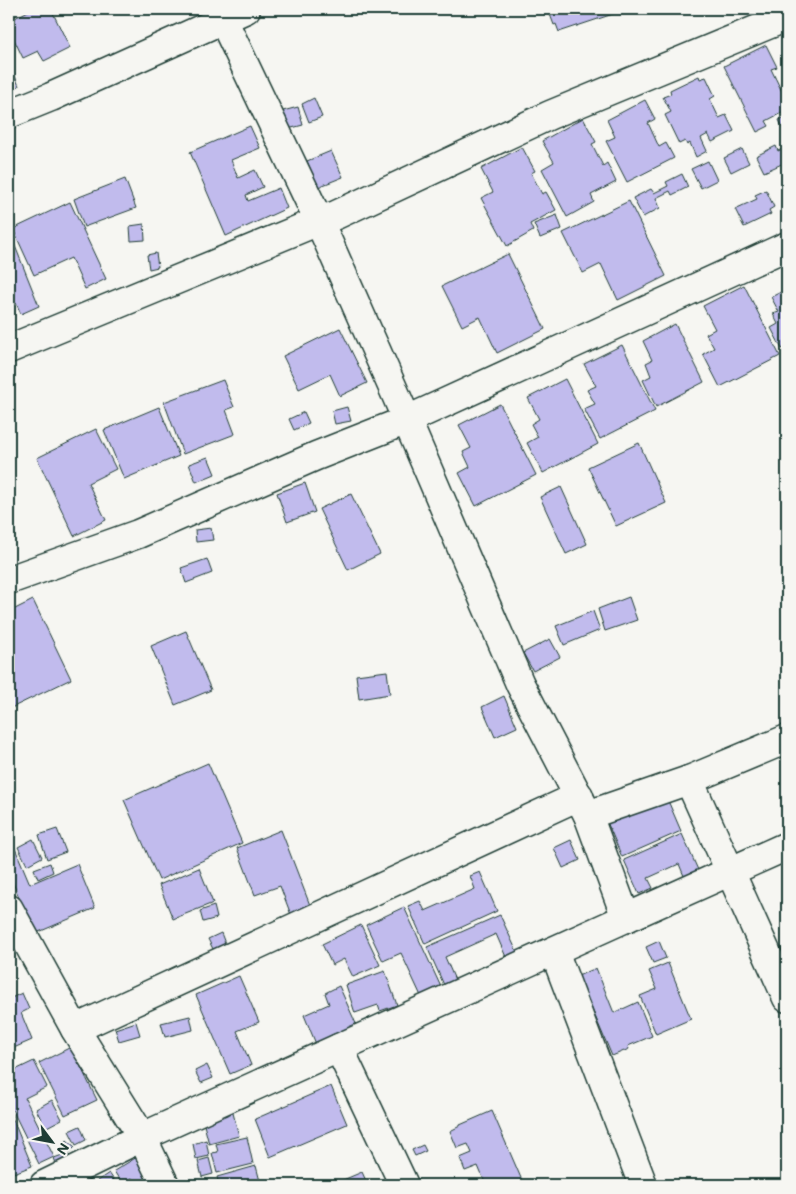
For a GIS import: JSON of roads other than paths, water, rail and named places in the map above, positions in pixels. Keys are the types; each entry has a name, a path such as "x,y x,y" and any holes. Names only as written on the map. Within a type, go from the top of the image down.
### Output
{"street":[{"path":"9,114 51,97 229,12 520,684 584,805 626,918"},
{"path":"9,349 319,220 336,215 550,115 787,17"},
{"path":"9,580 138,534 316,456 407,420 787,246"},
{"path":"75,1029 584,805 688,780 787,739"},
{"path":"688,780 787,998"},
{"path":"44,1185 142,1137 787,846"},
{"path":"9,908 75,1029 142,1137 165,1185"},
{"path":"554,951 643,1185"},
{"path":"339,1048 404,1185"}]}
